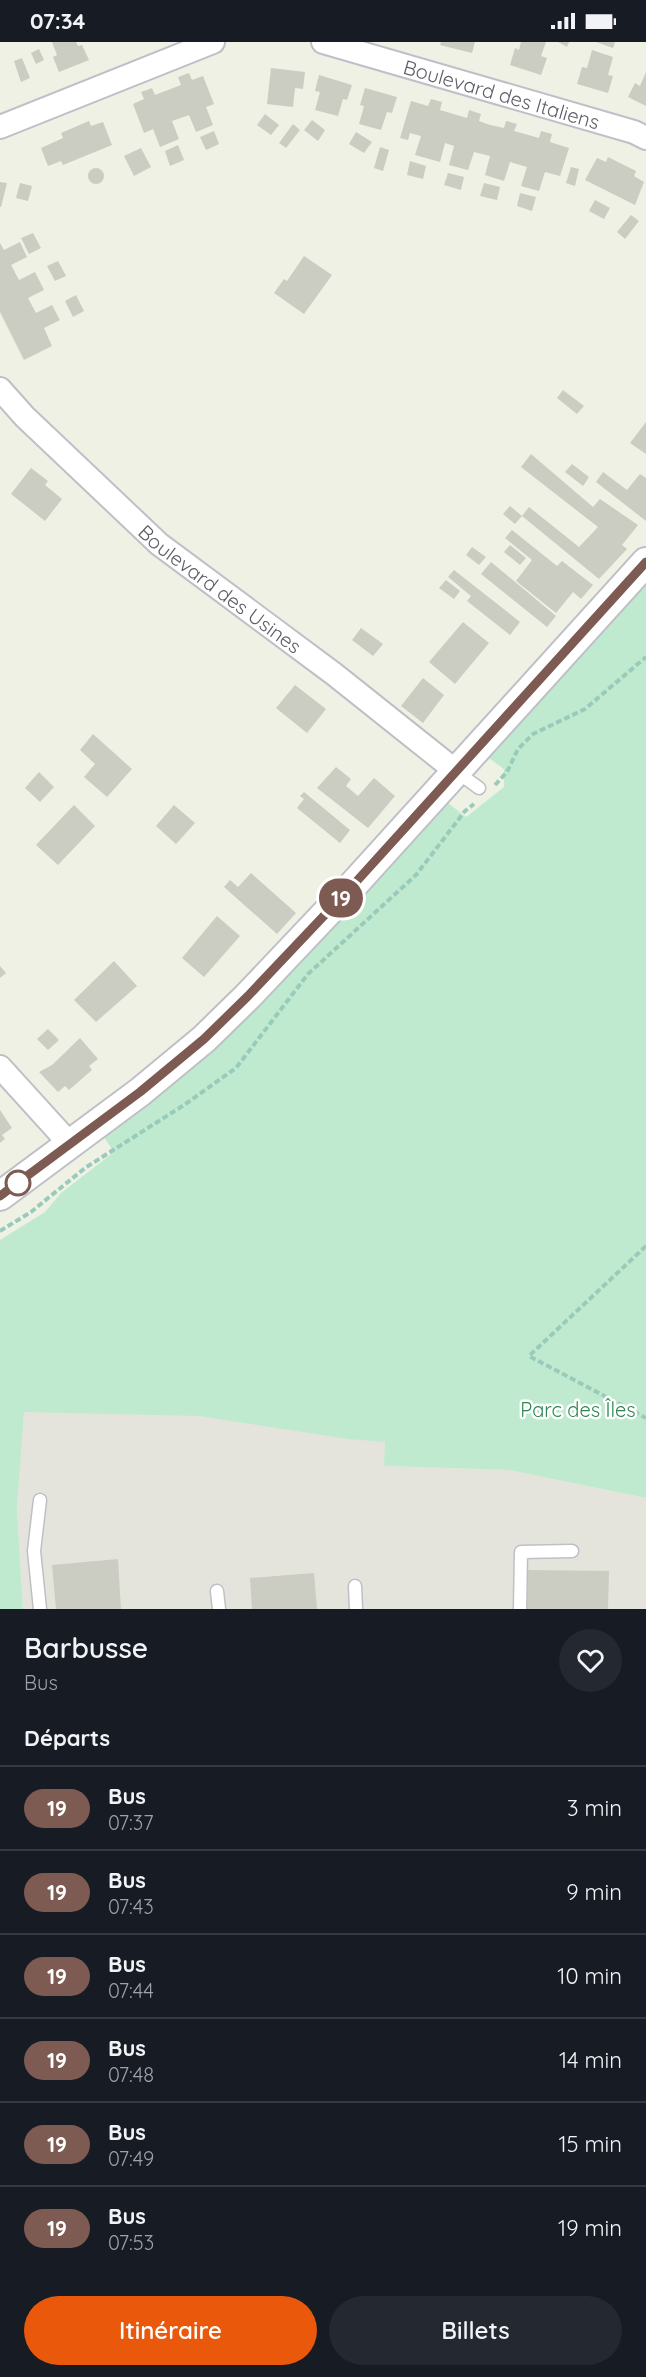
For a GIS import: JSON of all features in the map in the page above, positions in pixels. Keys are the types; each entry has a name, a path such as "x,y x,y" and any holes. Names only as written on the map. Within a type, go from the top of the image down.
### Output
{"street":[{"path":"0,127 213,42"},
{"name":"Boulevard des Italiens","path":"323,42 634,132 646,138"},
{"name":"Boulevard des Usines","path":"0,389 25,417 159,544 334,674 468,780"},
{"path":"0,1196 140,1092 204,1039 355,883 468,780 646,562"},
{"path":"0,1067 70,1144"}],"lane":[{"path":"40,1500 34,1551 40,1609"},
{"path":"520,1609 521,1552 572,1551"},
{"path":"355,1586 356,1609"},
{"path":"217,1591 219,1609"}],"path":[{"path":"646,1246 529,1356 646,1418"}],"shaded area":[{"path":"386,1387 385,1466 509,1470 646,1498 646,1609 23,1609 17,1509 24,1412"}],"green space":[{"name":"Parc des Îles","path":"646,577 646,1498 509,1470 384,1466 385,1442 348,1439 199,1416 24,1412 17,1509 23,1609 0,1609 0,1240 45,1212 61,1193 114,1152 101,1133 443,799 466,817 504,787 504,769 486,756"}],"building":[{"path":"52,42 76,42 78,46 82,45 89,60 59,72 53,57 57,55"},
{"path":"441,42 475,42 472,53 440,45"},
{"path":"521,42 546,42 541,56 547,58 541,75 510,65 515,48 519,50"},
{"path":"558,42 569,42 567,47"},
{"path":"596,42 615,42 613,48"},
{"path":"39,49 44,60 36,64 31,53"},
{"path":"592,50 613,57 608,75 613,76 608,93 577,84 582,67 587,68"},
{"path":"22,58 30,78 21,82 14,61"},
{"path":"271,68 305,72 303,89 295,88 293,107 267,104"},
{"path":"646,72 646,106 628,97 635,83 640,86"},
{"path":"189,73 192,80 203,76 214,104 206,107 213,125 196,132 189,115 172,121 179,139 160,147 153,129 144,133 133,104 144,99 141,92 152,88 155,95 181,85 178,77"},
{"path":"319,75 352,85 347,100 343,99 338,116 315,110 320,92 315,91"},
{"path":"365,88 397,97 392,113 387,112 381,130 359,124 364,106 360,105"},
{"path":"431,99 442,102 440,110 467,118 469,110 481,114 479,121 490,125 504,128 506,121 517,124 514,131 539,138 541,131 552,134 550,142 569,148 560,176 545,172 539,191 521,186 527,167 510,162 504,181 485,175 490,156 474,152 468,170 449,165 454,146 445,143 440,162 415,155 421,136 410,133 408,140 400,138 411,101 428,106"},
{"path":"265,114 279,125 271,135 257,125"},
{"path":"312,120 325,130 318,141 304,130"},
{"path":"89,121 91,126 103,122 112,145 63,165 61,161 48,166 41,148 63,138 61,133"},
{"path":"293,124 300,130 286,148 279,143"},
{"path":"214,131 219,144 206,150 200,137"},
{"path":"356,132 372,142 364,153 349,144"},
{"path":"178,145 184,160 170,166 165,151"},
{"path":"380,147 389,150 383,171 374,168"},
{"path":"141,148 151,167 134,176 124,156"},
{"path":"608,157 636,171 634,176 644,182 635,205 585,180 597,158 606,162"},
{"path":"410,161 426,166 423,179 407,175"},
{"path":"571,167 579,169 575,186 566,183"},
{"path":"96,168 104,176 96,184 88,176"},
{"path":"448,173 464,177 461,190 444,185"},
{"path":"0,182 7,183 1,207 0,207"},
{"path":"20,183 32,186 28,201 16,198"},
{"path":"484,183 500,187 497,200 480,196"},
{"path":"520,193 536,197 532,211 517,206"},
{"path":"595,200 610,208 604,219 589,211"},
{"path":"631,215 639,221 625,239 617,232"},
{"path":"33,233 41,248 29,254 21,238"},
{"path":"20,242 27,257 11,265 19,280 35,272 44,290 28,298 36,313 52,305 60,320 44,328 52,346 24,360 0,312 0,243 4,250"},
{"path":"304,256 332,275 304,314 274,293 284,279 287,281"},
{"path":"58,261 66,276 55,281 47,266"},
{"path":"76,295 84,311 73,317 65,301"},
{"path":"563,390 584,406 577,414 557,398"},
{"path":"646,422 646,454 630,443"},
{"path":"531,454 593,507 600,499 638,525 622,545 627,549 599,579 522,516 529,507 579,547 598,527 521,467"},
{"path":"572,464 589,477 583,486 565,472"},
{"path":"31,468 48,481 45,485 62,499 45,521 11,494"},
{"path":"603,472 627,490 640,474 646,478 646,521 596,482"},
{"path":"510,506 522,516 515,524 503,514"},
{"path":"512,530 557,566 562,561 593,585 581,599 573,592 556,613 516,581 532,560 505,538"},
{"path":"510,545 526,558 520,565 504,552"},
{"path":"472,547 486,557 479,565 466,555"},
{"path":"491,562 556,616 547,627 481,574"},
{"path":"454,570 520,622 510,635 467,601 471,596 448,577"},
{"path":"446,580 460,591 454,599 439,588"},
{"path":"463,622 489,643 455,684 429,662"},
{"path":"361,628 383,644 373,656 352,640"},
{"path":"423,678 444,695 423,723 401,706"},
{"path":"295,685 326,709 307,733 276,708"},
{"path":"93,734 132,769 107,797 84,777 95,764 80,750"},
{"path":"336,767 351,779 346,786 358,796 374,778 395,796 368,828 317,788"},
{"path":"39,772 54,787 40,802 25,788"},
{"path":"304,792 350,830 340,843 297,808 304,799 300,796"},
{"path":"74,805 95,826 58,865 36,845"},
{"path":"174,805 195,823 176,844 156,826"},
{"path":"251,873 296,913 277,934 224,887 230,880 238,887"},
{"path":"217,916 240,936 204,977 182,958"},
{"path":"114,961 137,986 96,1022 74,1000"},
{"path":"0,966 6,973 0,978"},
{"path":"48,1029 59,1040 48,1050 37,1039"},
{"path":"80,1038 98,1059 89,1066 92,1070 69,1090 65,1086 58,1092 39,1072 52,1065"},
{"path":"0,1110 12,1128 2,1135 5,1139 0,1143"},
{"path":"118,1559 121,1609 56,1609 52,1565"},
{"path":"528,1570 609,1571 608,1609 527,1609"},
{"path":"314,1573 317,1609 252,1609 250,1578"}],"bus line":[{"name":"19","path":"0,1196 140,1092 204,1039 248,996 457,772 646,562"}]}
